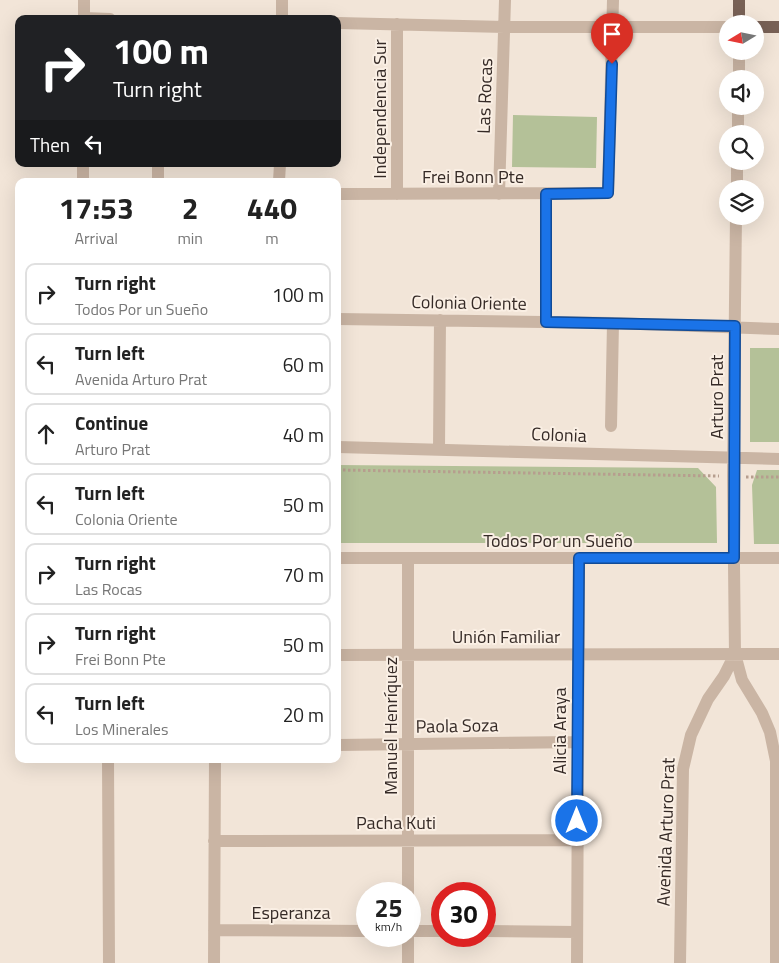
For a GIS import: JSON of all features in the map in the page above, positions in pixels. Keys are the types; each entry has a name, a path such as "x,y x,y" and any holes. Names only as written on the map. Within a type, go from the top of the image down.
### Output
{"main road":[{"path":"739,0 739,15"},
{"path":"764,27 779,27"}],"street":[{"path":"84,0 84,15"},
{"path":"282,0 282,15"},
{"name":"Las Rocas","path":"499,194 505,0"},
{"path":"613,0 613,27"},
{"path":"341,23 505,27 719,28"},
{"name":"Independencia Sur","path":"397,24 397,194"},
{"name":"Frei Bonn Pte","path":"341,194 608,193 613,27"},
{"path":"546,194 546,322"},
{"name":"Arturo Prat","path":"734,458 736,225"},
{"name":"Colonia Oriente","path":"341,319 613,323 779,328"},
{"path":"439,449 440,320"},
{"path":"611,426 613,323"},
{"name":"Colonia","path":"341,447 779,459"},
{"name":"Avenida Arturo Prat","path":"734,458 735,654 742,680 762,713 770,732 776,761 776,963"},
{"name":"Todos Por un Sueño","path":"341,558 779,558"},
{"name":"Manuel Henríquez","path":"408,558 408,882"},
{"name":"Alicia Araya","path":"577,963 579,558"},
{"name":"Unión Familiar","path":"341,654 779,654"},
{"name":"Avenida Arturo Prat","path":"680,963 683,769 691,735 708,699 724,676 735,654"},
{"name":"Paola Soza","path":"341,744 578,742"},
{"path":"108,763 109,963"},
{"path":"214,963 215,763"},
{"name":"Pacha Kuti","path":"214,841 577,840"},
{"name":"Esperanza","path":"214,930 356,930"},
{"path":"496,931 577,932"},
{"path":"408,947 408,963"}],"path":[{"path":"341,470 779,477"}],"green space":[{"path":"513,115 597,117 596,168 512,167"},
{"path":"750,348 779,348 779,442 750,442"},
{"path":"341,465 698,468 716,487 717,543 341,543"},
{"path":"757,470 779,470 779,544 754,544 752,485"}],"route":[{"path":"577,821 579,558 734,558 735,326 546,322 546,194 608,193 612,64"}]}
